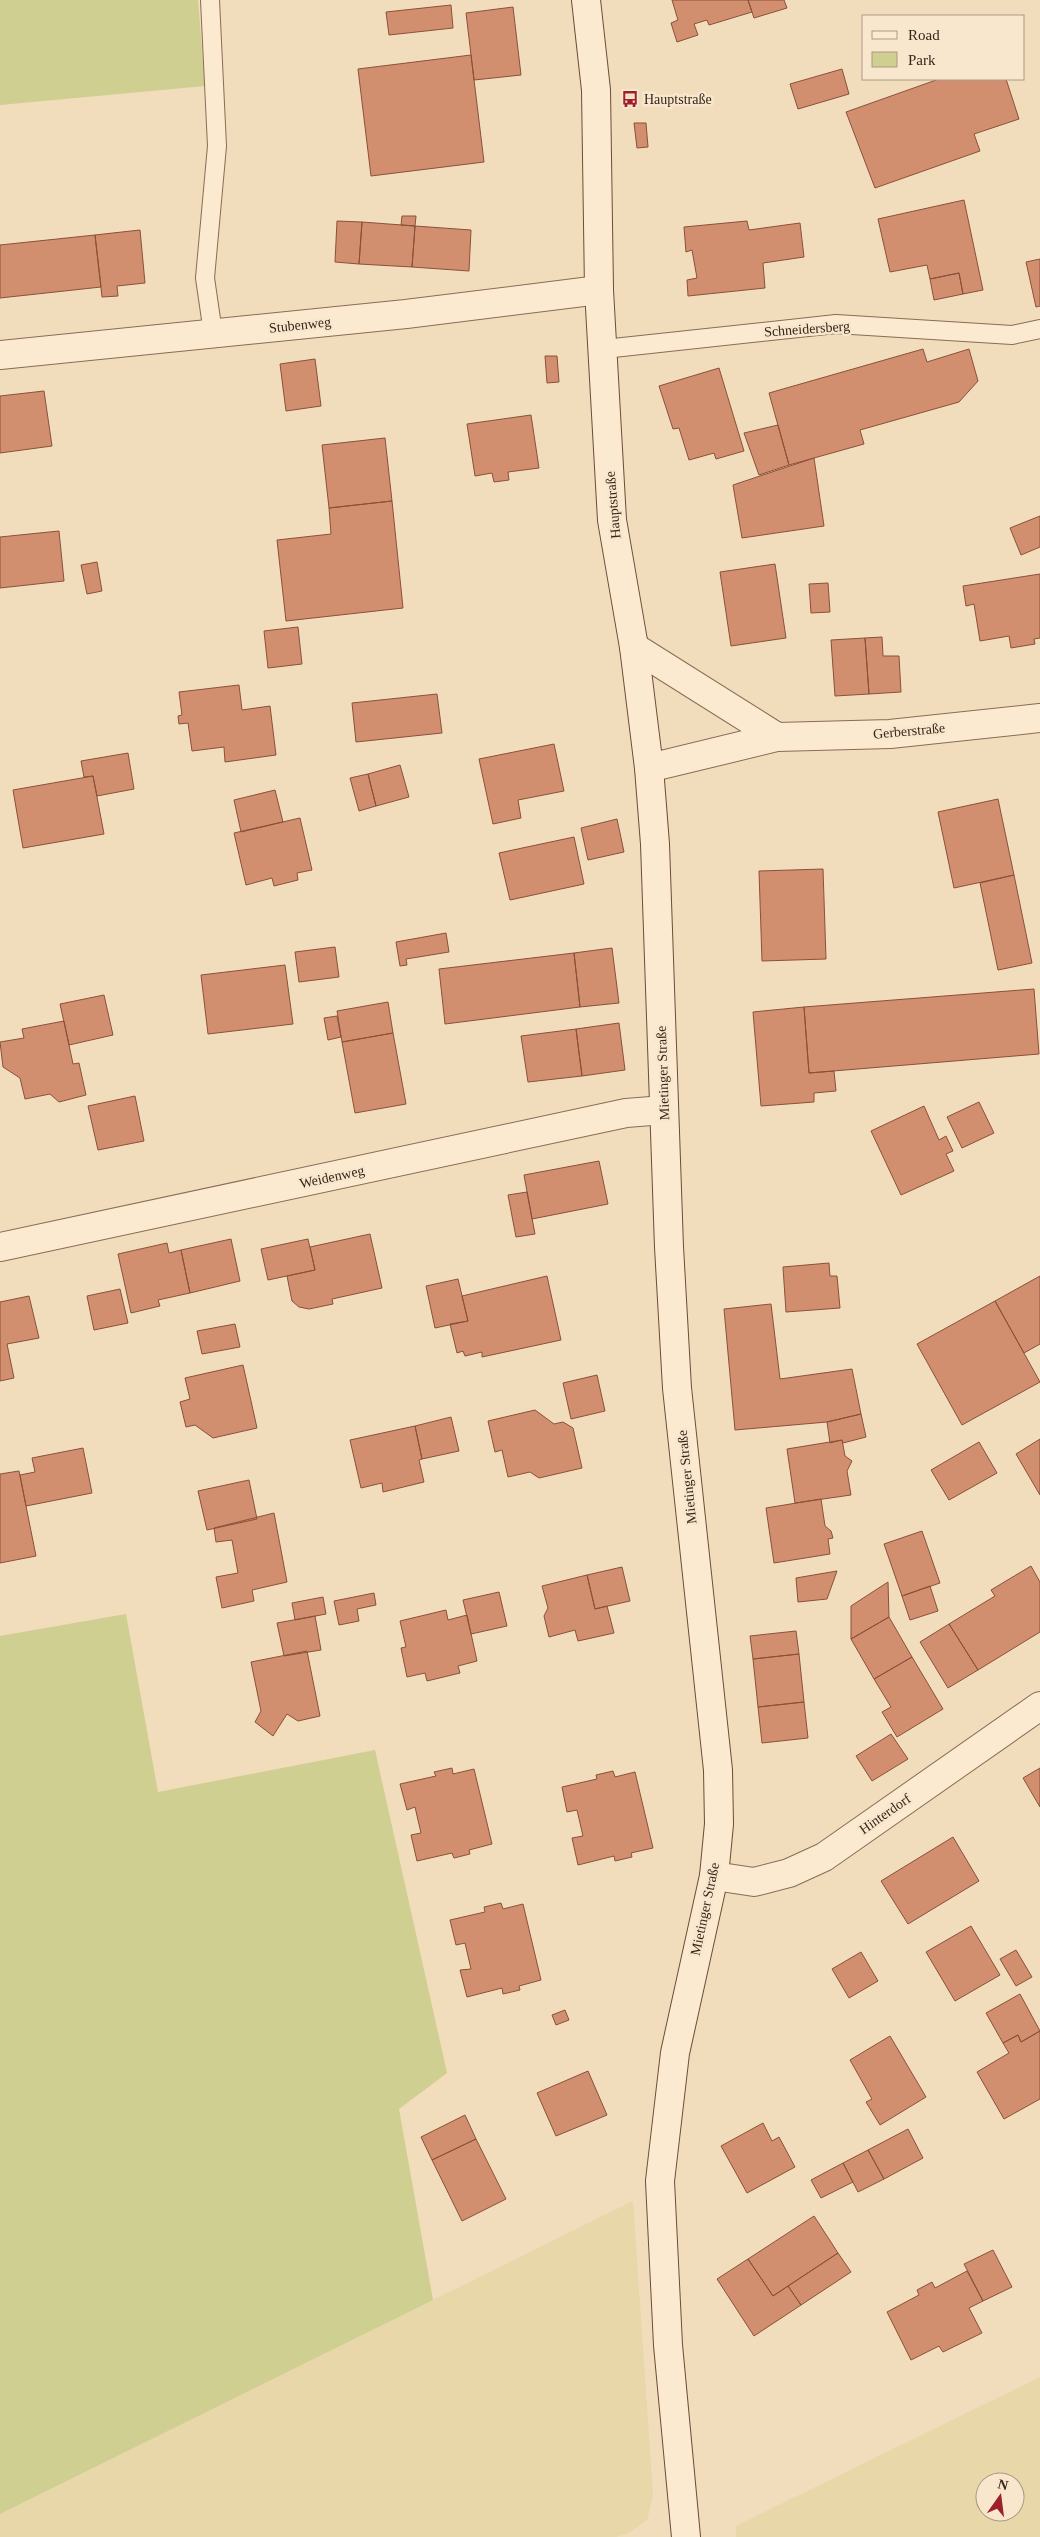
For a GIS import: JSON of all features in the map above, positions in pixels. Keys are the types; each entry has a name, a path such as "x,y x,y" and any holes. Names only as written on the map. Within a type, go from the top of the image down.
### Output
{"main road":[{"name":"Hauptstraße","path":"586,0 596,90 599,290 604,349 612,520 634,647 649,768"},
{"name":"Stubenweg","path":"0,356 406,314 599,290"},
{"path":"634,647 777,738"},
{"name":"Gerberstraße","path":"649,768 777,738 890,734 1040,718"},
{"name":"Mietinger Straße","path":"649,768 658,901 664,1110 678,1388 718,1770 719,1824 714,1876 675,2054 660,2181 668,2335 682,2536"},
{"name":"Weidenweg","path":"0,1247 626,1113 664,1110"},
{"name":"Hinterdorf","path":"714,1876 754,1882 789,1873 824,1857 1040,1706"}],"lane":[{"path":"210,0 217,146 205,278 214,333"},
{"name":"Schneidersberg","path":"604,349 836,324 1012,335 1040,329"}],"shaded area":[{"path":"633,2201 653,2495 647,2520 629,2533 616,2537 0,2537 0,2514"},
{"path":"1040,2377 1040,2537 736,2537 736,2526"}],"green space":[{"path":"0,0 198,0 205,86 0,105"},
{"path":"126,1614 158,1792 375,1750 447,2073 399,2109 433,2300 0,2514 0,1636"}],"building":[{"path":"672,0 748,0 752,12 709,25 707,20 694,24 698,35 677,42 671,23 678,20"},
{"path":"748,0 784,0 787,8 754,18"},
{"path":"451,5 453,28 389,35 386,12"},
{"path":"513,7 521,75 474,80 466,13"},
{"path":"471,55 484,162 371,176 358,69"},
{"path":"842,69 849,94 798,109 790,84"},
{"path":"936,80 1006,80 1019,119 974,134 980,151 875,188 846,112"},
{"path":"634,123 646,123 648,147 637,148"},
{"path":"964,200 983,290 963,294 959,273 930,279 927,265 890,272 878,219"},
{"path":"402,216 416,216 415,226 401,225"},
{"path":"337,221 362,222 359,264 335,262"},
{"path":"747,221 749,230 800,223 804,257 763,263 765,288 688,296 687,280 697,278 692,250 686,252 684,227"},
{"path":"362,222 415,226 412,267 359,264"},
{"path":"415,226 471,230 469,271 412,267"},
{"path":"140,230 145,283 117,286 118,296 102,297 95,235"},
{"path":"95,235 101,287 0,298 0,245"},
{"path":"1040,259 1040,306 1036,307 1026,262"},
{"path":"959,273 963,294 934,300 930,279"},
{"path":"923,349 927,362 969,349 978,381 959,402 860,430 864,444 789,465 769,393"},
{"path":"545,356 557,356 559,382 547,383"},
{"path":"315,359 321,406 286,411 280,364"},
{"path":"719,368 744,451 716,459 714,453 689,460 679,428 673,429 659,386"},
{"path":"44,391 52,446 0,453 0,396"},
{"path":"531,415 539,468 508,472 509,480 494,482 492,473 475,476 467,424"},
{"path":"778,425 789,465 759,475 744,433"},
{"path":"385,438 392,501 329,508 322,445"},
{"path":"814,458 824,526 742,538 733,485"},
{"path":"392,501 403,608 286,621 277,540 331,534 329,508"},
{"path":"1040,516 1040,547 1021,555 1010,528"},
{"path":"59,531 64,581 0,588 0,537"},
{"path":"97,562 102,591 87,594 81,565"},
{"path":"775,564 786,638 731,646 720,572"},
{"path":"1040,574 1040,638 1034,639 1035,644 1011,648 1009,636 980,641 974,604 966,606 963,586"},
{"path":"828,583 830,612 811,613 809,584"},
{"path":"298,627 302,664 268,668 264,631"},
{"path":"882,637 883,656 899,656 901,692 869,694 865,638"},
{"path":"865,638 869,694 835,696 831,640"},
{"path":"239,685 242,710 270,706 276,755 225,762 224,747 192,751 188,723 179,724 178,716 182,715 179,692"},
{"path":"437,694 442,733 356,742 352,703"},
{"path":"554,744 564,791 518,800 521,818 493,824 479,759"},
{"path":"128,753 134,789 97,796 93,776 84,777 81,761"},
{"path":"400,765 409,797 376,806 368,774"},
{"path":"368,774 376,806 359,811 350,778"},
{"path":"93,776 104,834 23,848 13,790"},
{"path":"275,790 283,822 241,832 234,800"},
{"path":"998,799 1014,875 954,888 938,812"},
{"path":"300,818 312,870 297,873 298,880 274,886 272,878 246,885 234,833"},
{"path":"617,819 624,852 588,860 581,828"},
{"path":"574,837 584,884 510,900 499,853"},
{"path":"823,869 826,959 762,961 759,871"},
{"path":"1014,875 1032,963 998,970 980,883"},
{"path":"446,933 449,952 406,959 407,965 400,966 396,942"},
{"path":"335,947 339,977 299,982 295,952"},
{"path":"612,948 619,1003 580,1007 574,953"},
{"path":"574,953 580,1007 445,1024 439,969"},
{"path":"285,965 293,1024 208,1034 201,975"},
{"path":"1034,989 1039,1054 809,1073 804,1007"},
{"path":"104,995 113,1035 69,1045 60,1004"},
{"path":"388,1002 393,1033 342,1042 337,1011"},
{"path":"804,1007 809,1073 834,1071 836,1091 814,1093 814,1102 761,1106 753,1012"},
{"path":"337,1016 341,1037 328,1040 324,1018"},
{"path":"64,1021 73,1064 79,1063 86,1095 59,1102 50,1094 25,1099 20,1078 3,1067 0,1042 24,1038 22,1029"},
{"path":"619,1023 625,1070 582,1076 576,1029"},
{"path":"576,1029 582,1076 528,1082 521,1036"},
{"path":"393,1033 406,1104 355,1113 342,1042"},
{"path":"135,1096 144,1141 98,1150 88,1106"},
{"path":"979,1102 994,1133 962,1148 947,1117"},
{"path":"924,1106 939,1140 946,1136 953,1151 946,1154 954,1171 901,1195 871,1131"},
{"path":"599,1161 608,1204 532,1219 524,1175"},
{"path":"527,1192 535,1234 516,1237 508,1195"},
{"path":"370,1234 382,1288 332,1299 333,1304 309,1309 299,1307 292,1301 287,1276 315,1270 310,1247"},
{"path":"231,1239 240,1281 190,1293 181,1250"},
{"path":"308,1239 315,1270 268,1280 261,1249"},
{"path":"167,1243 169,1253 181,1250 190,1293 158,1300 160,1306 131,1313 118,1254"},
{"path":"829,1263 830,1276 837,1276 840,1308 786,1312 783,1267"},
{"path":"547,1276 561,1340 482,1357 482,1352 465,1356 463,1351 457,1353 450,1324 468,1321 462,1296"},
{"path":"1040,1276 1040,1344 1024,1353 995,1301"},
{"path":"458,1279 468,1321 435,1328 426,1286"},
{"path":"120,1289 128,1323 94,1330 87,1296"},
{"path":"29,1296 39,1338 7,1344 14,1378 0,1381 0,1302"},
{"path":"995,1301 1040,1382 962,1425 917,1344"},
{"path":"771,1304 780,1379 852,1369 861,1414 827,1422 735,1430 724,1309"},
{"path":"235,1324 240,1347 202,1354 197,1331"},
{"path":"243,1365 257,1428 213,1438 195,1425 186,1427 180,1402 190,1399 185,1378"},
{"path":"597,1375 605,1411 571,1419 563,1383"},
{"path":"535,1410 554,1424 563,1422 573,1428 582,1468 539,1478 530,1472 508,1477 502,1450 495,1452 488,1421"},
{"path":"861,1414 866,1437 843,1443 842,1440 830,1443 827,1422"},
{"path":"451,1417 459,1451 422,1459 415,1426"},
{"path":"415,1426 422,1459 419,1460 424,1482 383,1492 382,1483 361,1488 350,1440"},
{"path":"1040,1439 1040,1495 1016,1454"},
{"path":"842,1440 845,1456 852,1461 847,1471 851,1495 795,1503 787,1449"},
{"path":"979,1442 997,1473 949,1500 931,1470"},
{"path":"83,1448 92,1493 26,1506 20,1475 35,1472 32,1458"},
{"path":"19,1471 36,1556 0,1563 0,1474"},
{"path":"249,1480 257,1519 207,1530 198,1491"},
{"path":"821,1499 825,1526 831,1531 833,1538 828,1539 830,1554 774,1563 766,1508"},
{"path":"274,1513 287,1582 252,1590 254,1601 222,1608 216,1577 238,1573 232,1540 216,1542 214,1528"},
{"path":"922,1531 940,1583 902,1596 884,1544"},
{"path":"1031,1566 1040,1582 1040,1632 978,1670 949,1624 995,1596 991,1590"},
{"path":"622,1567 630,1601 595,1609 587,1575"},
{"path":"837,1571 827,1599 798,1602 796,1578"},
{"path":"587,1575 595,1609 607,1606 614,1633 578,1641 575,1630 549,1637 544,1616 548,1608 542,1586"},
{"path":"888,1582 889,1617 851,1639 851,1606"},
{"path":"930,1586 938,1611 910,1620 902,1596"},
{"path":"499,1592 507,1626 471,1634 463,1600"},
{"path":"374,1593 376,1605 357,1609 359,1621 339,1625 334,1601"},
{"path":"323,1597 326,1614 295,1620 292,1603"},
{"path":"446,1610 448,1620 467,1615 477,1661 458,1666 460,1673 427,1681 425,1673 407,1677 401,1648 406,1647 400,1621"},
{"path":"315,1616 321,1650 284,1656 277,1623"},
{"path":"889,1617 912,1657 874,1679 851,1639"},
{"path":"949,1624 978,1670 948,1688 920,1642"},
{"path":"796,1631 799,1654 753,1659 750,1636"},
{"path":"307,1651 320,1716 298,1721 287,1714 273,1736 255,1722 261,1711 251,1662"},
{"path":"799,1654 804,1702 758,1707 753,1659"},
{"path":"912,1657 943,1709 897,1737 882,1712 891,1707 874,1679"},
{"path":"804,1702 808,1738 762,1743 758,1707"},
{"path":"891,1734 908,1759 872,1781 856,1756"},
{"path":"452,1768 453,1774 474,1769 492,1844 469,1850 470,1854 454,1858 452,1853 417,1861 411,1835 421,1833 415,1807 407,1810 400,1784 436,1776 434,1772"},
{"path":"1040,1768 1040,1807 1023,1778"},
{"path":"613,1771 615,1777 635,1772 653,1848 631,1853 632,1857 615,1861 614,1856 578,1865 572,1838 583,1836 577,1810 567,1812 562,1787 597,1779 596,1775"},
{"path":"953,1837 979,1881 908,1924 881,1881"},
{"path":"501,1903 503,1909 523,1904 541,1980 519,1986 520,1990 503,1994 502,1988 467,1997 460,1970 471,1969 465,1943 456,1945 450,1920 485,1912 484,1907"},
{"path":"971,1926 1000,1975 955,2001 926,1952"},
{"path":"1016,1950 1032,1977 1016,1986 1000,1959"},
{"path":"861,1952 878,1981 849,1998 832,1969"},
{"path":"1020,1994 1040,2031 1021,2042 1018,2035 1003,2043 986,2013"},
{"path":"565,2010 569,2020 556,2025 552,2015"},
{"path":"1040,2031 1040,2099 1004,2119 977,2072 1009,2053 1003,2043 1018,2035 1021,2042"},
{"path":"890,2036 926,2097 880,2125 866,2102 872,2099 850,2060"},
{"path":"588,2071 607,2115 556,2136 537,2093"},
{"path":"465,2115 476,2139 432,2160 421,2137"},
{"path":"763,2123 772,2141 779,2137 795,2167 747,2193 721,2146"},
{"path":"908,2129 923,2158 884,2179 868,2150"},
{"path":"476,2139 506,2199 462,2221 432,2160"},
{"path":"868,2150 884,2179 858,2192 843,2163"},
{"path":"843,2163 853,2182 821,2198 811,2180"},
{"path":"814,2216 838,2253 773,2296 748,2259"},
{"path":"993,2250 1012,2287 983,2301 964,2264"},
{"path":"838,2253 851,2272 801,2305 788,2286"},
{"path":"748,2259 773,2296 788,2286 801,2305 754,2336 717,2279"},
{"path":"967,2271 983,2301 969,2308 982,2333 943,2352 939,2346 911,2360 887,2312 919,2295 917,2290 932,2282 935,2288"}],"place":[{"name":"Hauptstraße","path":"630,99"}]}
